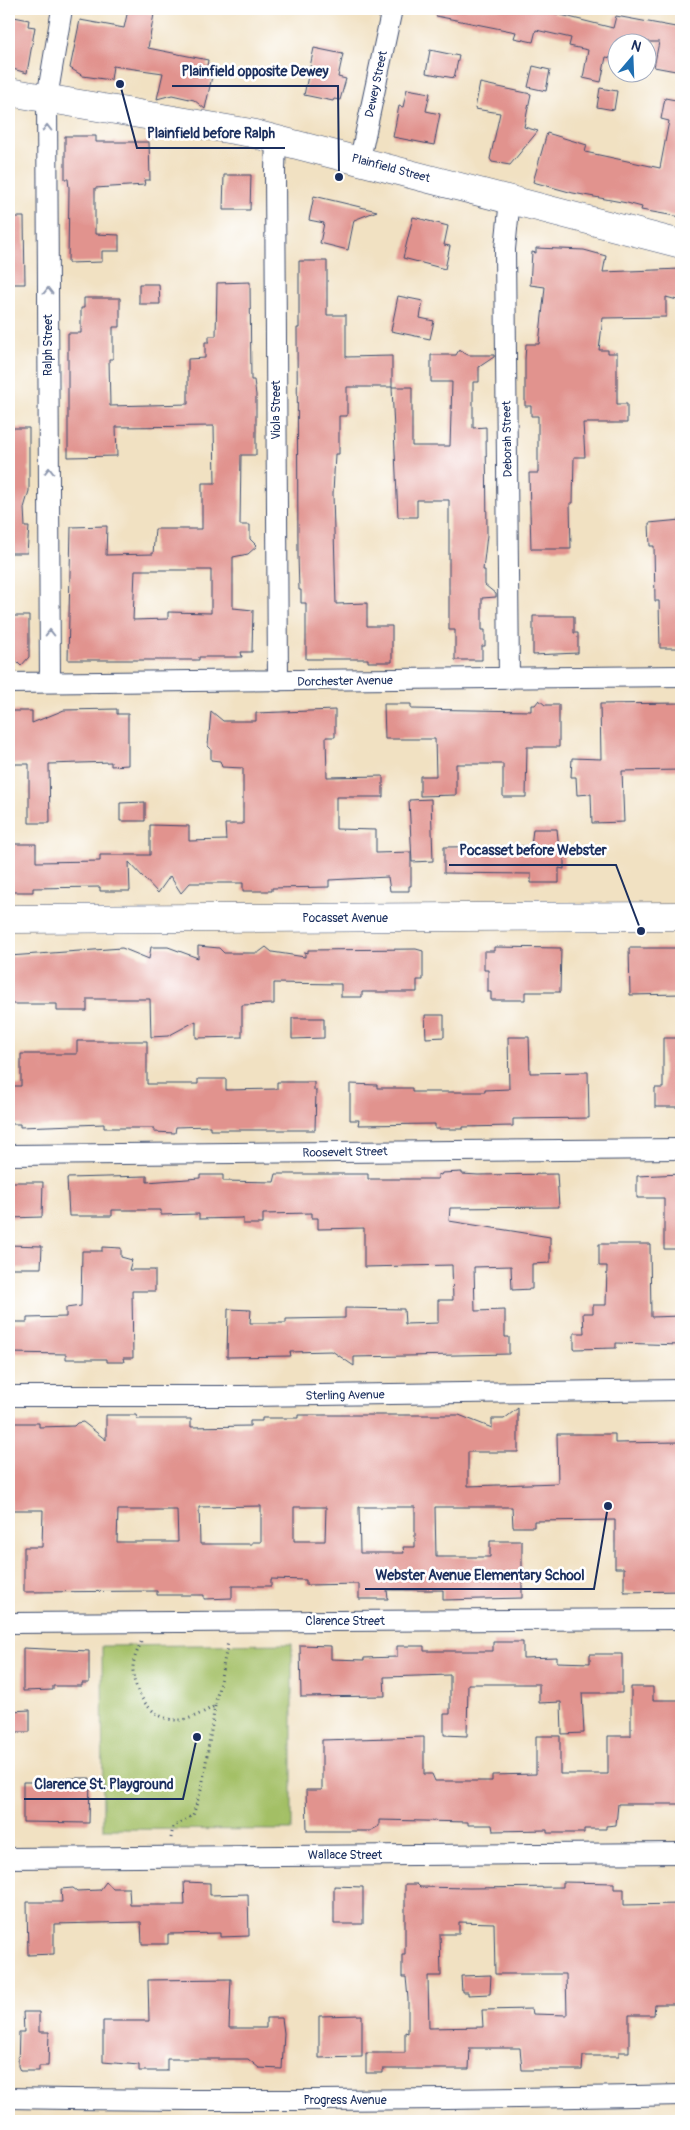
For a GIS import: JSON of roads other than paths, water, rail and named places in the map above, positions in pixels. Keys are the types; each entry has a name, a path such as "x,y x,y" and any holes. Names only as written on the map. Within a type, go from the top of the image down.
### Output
{"main road":[{"name":"Plainfield Street","path":"9,92 276,138 681,244"},
{"name":"Pocasset Avenue","path":"9,919 681,916"}],"street":[{"name":"Ralph Street","path":"50,682 47,98 62,9"},
{"name":"Dewey Street","path":"360,159 392,9"},
{"name":"Viola Street","path":"276,138 278,681"},
{"name":"Deborah Street","path":"510,199 506,250 510,679"},
{"name":"Dorchester Avenue","path":"9,682 681,676"},
{"name":"Roosevelt Street","path":"9,1155 681,1149"},
{"name":"Sterling Avenue","path":"9,1396 240,1396 681,1390"},
{"name":"Clarence Street","path":"9,1623 681,1619"},
{"name":"Wallace Street","path":"9,1858 681,1854"},
{"name":"Progress Avenue","path":"9,2098 187,2101 681,2095"}],"place":[{"name":"Plainfield before Ralph","path":"120,84"},
{"name":"Plainfield opposite Dewey","path":"339,177"},
{"name":"Pocasset before Webster","path":"641,931"},
{"name":"Webster Avenue Elementary School","path":"608,1506"},
{"name":"Clarence St. Playground","path":"197,1737"}]}
